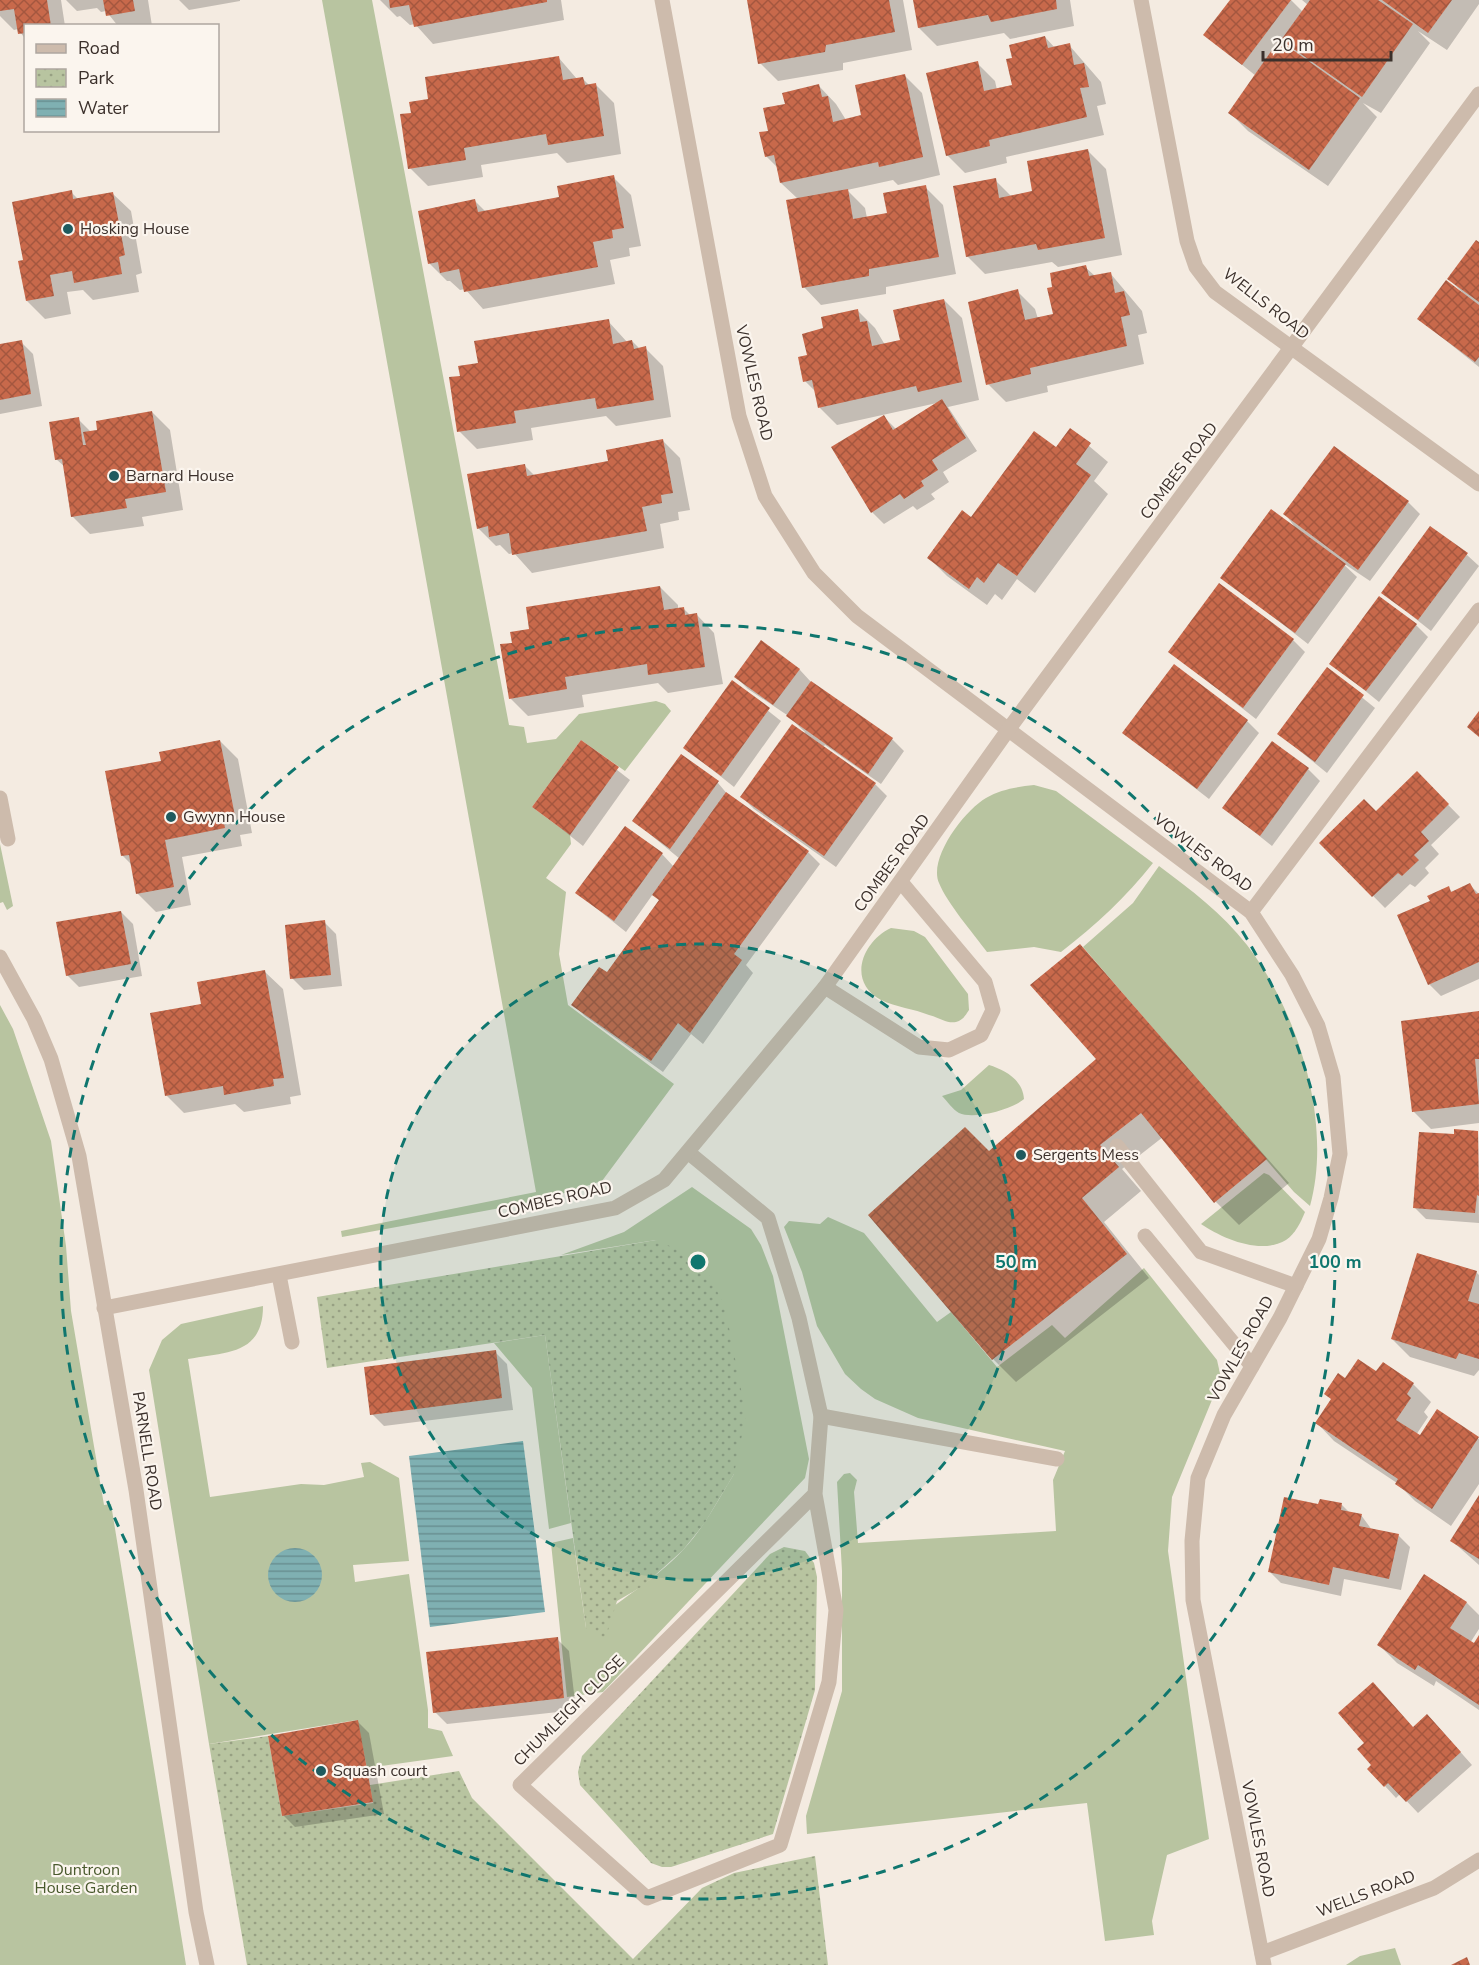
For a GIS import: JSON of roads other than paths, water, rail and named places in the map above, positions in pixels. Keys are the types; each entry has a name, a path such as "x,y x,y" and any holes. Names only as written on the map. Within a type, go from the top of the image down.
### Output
{"street":[{"name":"VOWLES ROAD","path":"662,0 740,416 765,496 814,573 852,612 1251,912 1292,975 1318,1026 1333,1077 1340,1154 1331,1198 1319,1239 1296,1286 1224,1415 1198,1478 1192,1541 1193,1600 1263,1959"},
{"name":"WELLS ROAD","path":"1141,0 1187,241 1196,267 1215,292 1479,484"},
{"name":"COMBES ROAD","path":"104,1308 615,1208 664,1180 689,1153 825,987 1008,730 1479,94"},
{"path":"1251,912 1479,610"},
{"path":"0,798 8,839"},
{"path":"825,987 920,1047 949,1050 981,1035 993,1010 986,982 901,882"},
{"name":"PARNELL ROAD","path":"0,957 34,1019 64,1095 79,1156 136,1490 196,1912 207,1965"},
{"path":"1117,1146 1201,1252 1296,1286"},
{"name":"CHUMLEIGH CLOSE","path":"689,1153 768,1218 799,1318 821,1416 815,1494 836,1610 829,1682 780,1845 647,1898 520,1785 815,1494"},
{"path":"1145,1236 1252,1366"},
{"path":"279,1275 292,1342"},
{"path":"821,1416 1057,1459"},
{"name":"WELLS ROAD","path":"1263,1959 1434,1888 1479,1860"}],"water":[{"path":"523,1441 545,1612 430,1627 409,1456"},
{"path":"290,1548 300,1548 310,1552 318,1560 322,1575 318,1590 310,1598 300,1602 290,1602 280,1598 272,1590 268,1580 268,1570 272,1560 280,1552"}],"place":[{"name":"Hosking House","path":"68,229"},
{"name":"Barnard House","path":"114,476"},
{"name":"Gwynn House","path":"171,817"},
{"name":"Sergents Mess","path":"1021,1155"},
{"name":"Squash court","path":"321,1771"}],"park label":[{"name":"Duntroon House Garden","path":"86,1879"}]}
